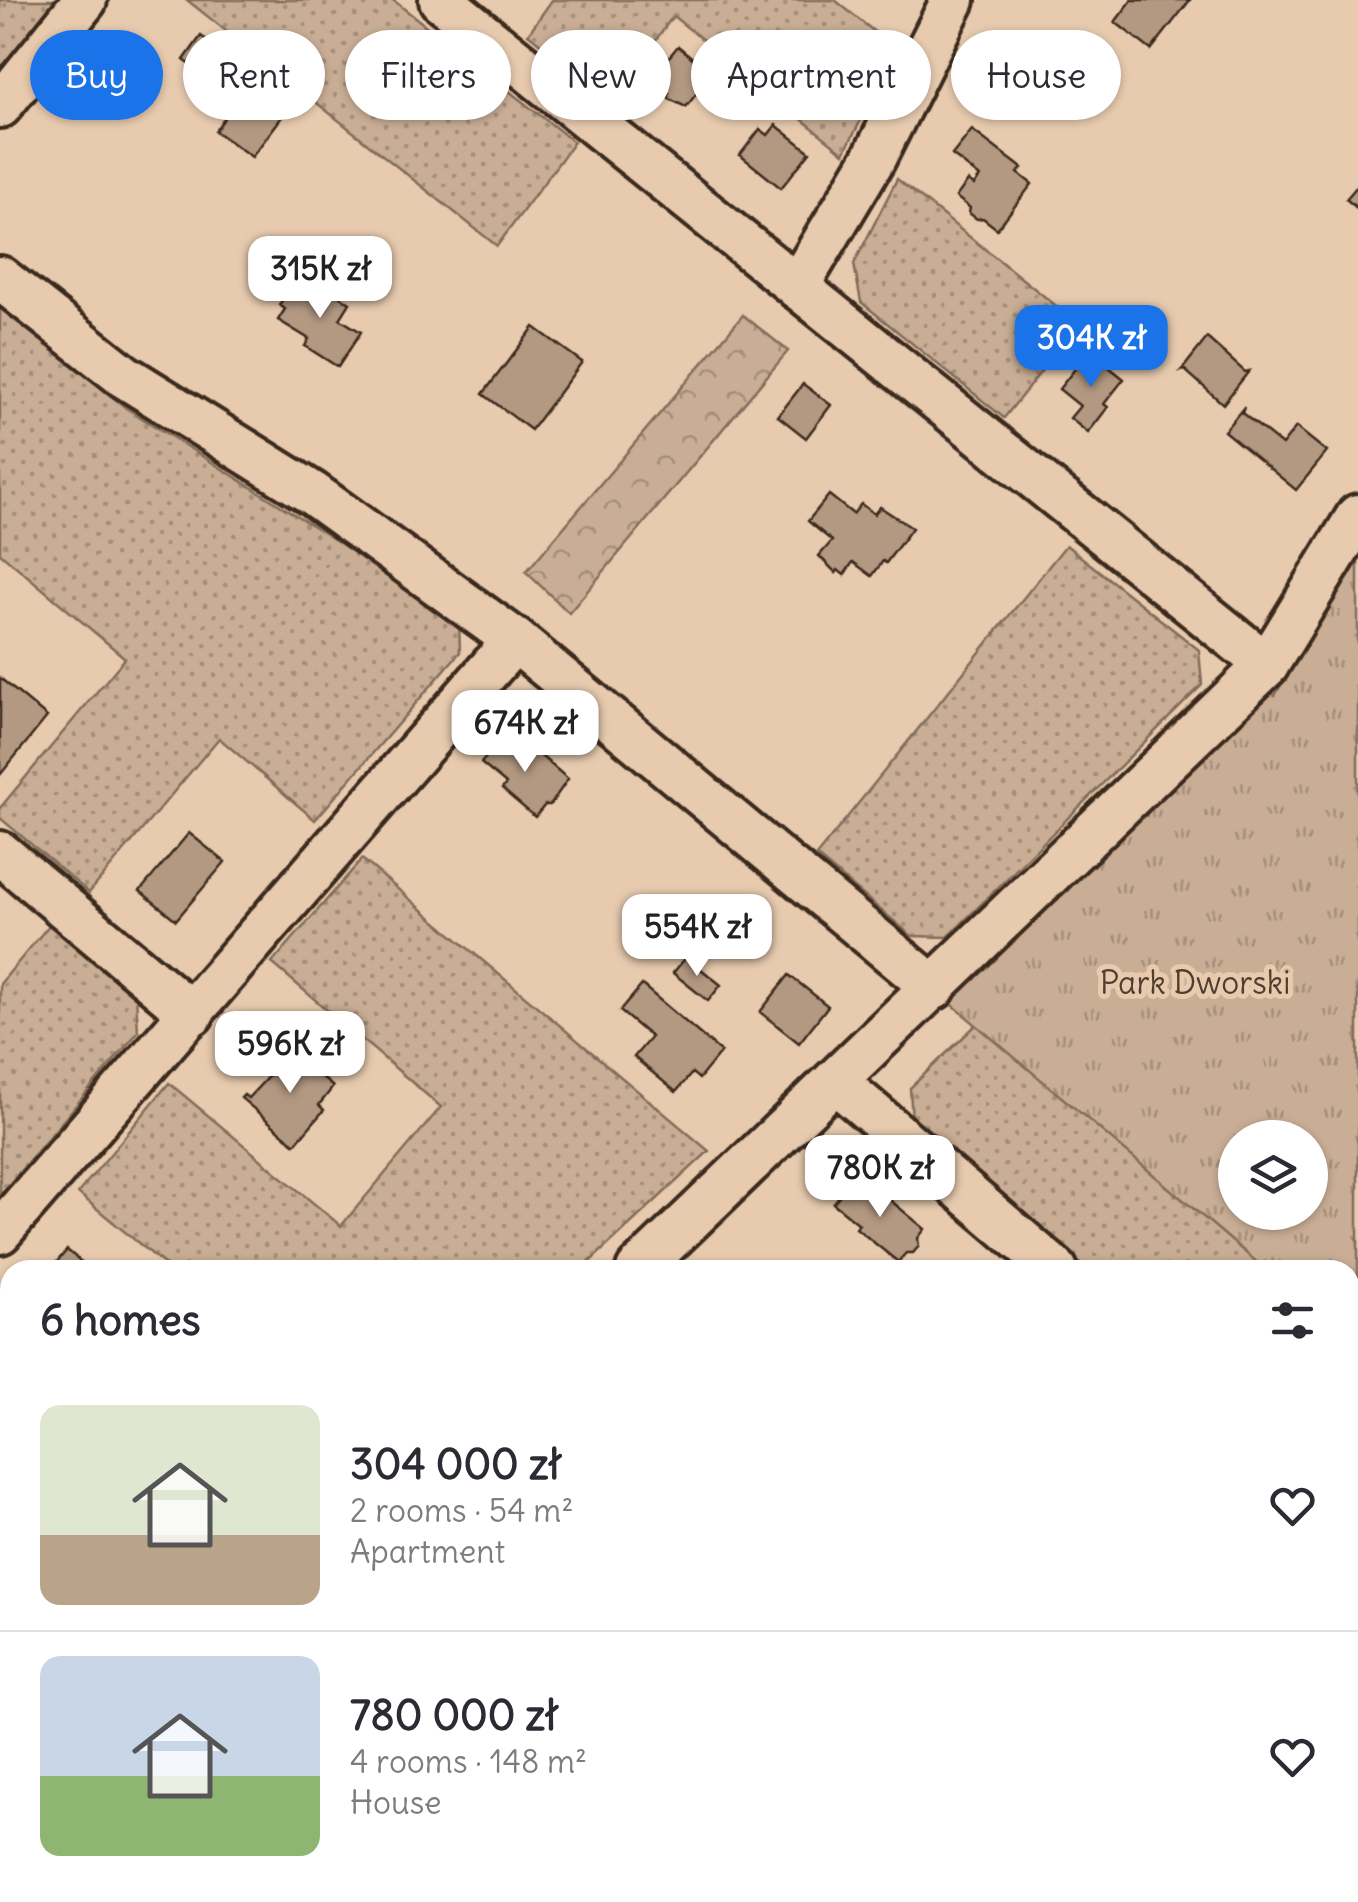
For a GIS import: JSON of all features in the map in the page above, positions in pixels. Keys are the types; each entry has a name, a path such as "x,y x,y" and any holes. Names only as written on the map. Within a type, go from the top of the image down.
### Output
{"street":[{"path":"0,106 85,0"},
{"path":"440,0 1267,665"},
{"path":"797,287 872,160 953,0"},
{"path":"0,278 124,376 312,494 515,640 934,988"},
{"path":"648,1260 1267,665 1358,516"},
{"path":"0,1232 515,640"},
{"path":"0,853 192,1014"},
{"path":"835,1082 1044,1260"}],"green space":[{"path":"0,0 59,0 36,30 30,30 30,38 0,77"},
{"path":"187,0 393,0 431,30 345,30 345,120 511,120 511,93 531,108 531,120 546,120 574,142 497,246 325,110 325,30 225,30"},
{"path":"552,0 835,0 872,30 691,30 673,16 663,30 531,30 531,36 528,34"},
{"path":"803,120 861,120 844,153"},
{"path":"897,179 1079,324 1004,418 861,302 854,264"},
{"path":"0,305 126,408 459,618 460,652 315,820 219,738 89,893 0,818 0,808 125,658 0,553"},
{"path":"743,315 788,351 569,613 526,572"},
{"path":"1066,545 1199,650 1202,685 948,937 912,936 816,856"},
{"name":"Park Dworski","path":"1358,558 1358,1260 1254,1260 1219,1230 1328,1230 1328,1120 1218,1120 1218,1229 948,1001 1265,690 1275,695"},
{"path":"362,859 709,1151 592,1260 159,1260 78,1193 169,1083 341,1226 441,1107 272,963"},
{"path":"50,924 136,995 138,1032 0,1195 0,984"},
{"path":"977,1024 1254,1260 1076,1260 912,1121 910,1088"}],"building":[{"path":"1132,0 1190,0 1151,50 1115,22"},
{"path":"678,46 691,57 691,101 686,107 671,100 671,55"},
{"path":"223,120 280,120 252,157 215,131"},
{"path":"776,125 810,152 781,188 740,155 760,129 768,135"},
{"path":"972,130 1022,168 1018,173 1032,184 997,229 969,213 970,208 956,197 968,181 974,185 980,177 952,155"},
{"path":"1358,185 1358,209 1346,199"},
{"path":"310,277 350,303 340,319 361,332 338,367 305,346 309,339 278,320 285,309 279,305 289,290 299,296"},
{"path":"534,327 582,362 531,430 483,394"},
{"path":"1207,338 1245,372 1249,371 1223,404 1185,370 1181,371"},
{"path":"1089,351 1124,379 1088,433 1070,418 1080,406 1059,389"},
{"path":"803,384 831,405 806,438 778,416"},
{"path":"1244,407 1242,413 1282,445 1296,427 1327,452 1296,490 1224,431"},
{"path":"829,495 853,514 861,504 874,514 880,507 912,528 872,576 853,562 844,575 838,570 836,573 819,556 832,541 808,521"},
{"path":"0,678 47,717 0,775"},
{"path":"507,733 568,779 550,805 545,805 535,817 502,789 506,784 481,763"},
{"path":"189,833 225,862 176,920 140,891"},
{"path":"686,957 721,985 708,1001 673,973"},
{"path":"789,975 828,1006 799,1043 760,1012"},
{"path":"642,985 721,1052 699,1079 692,1073 676,1092 634,1057 651,1037 620,1011"},
{"path":"285,1046 333,1087 319,1105 324,1110 295,1144 241,1098 248,1098 276,1068 270,1063"},
{"path":"855,1177 925,1229 918,1238 919,1246 896,1260 833,1203"},
{"path":"67,1250 79,1260 58,1260"}]}
